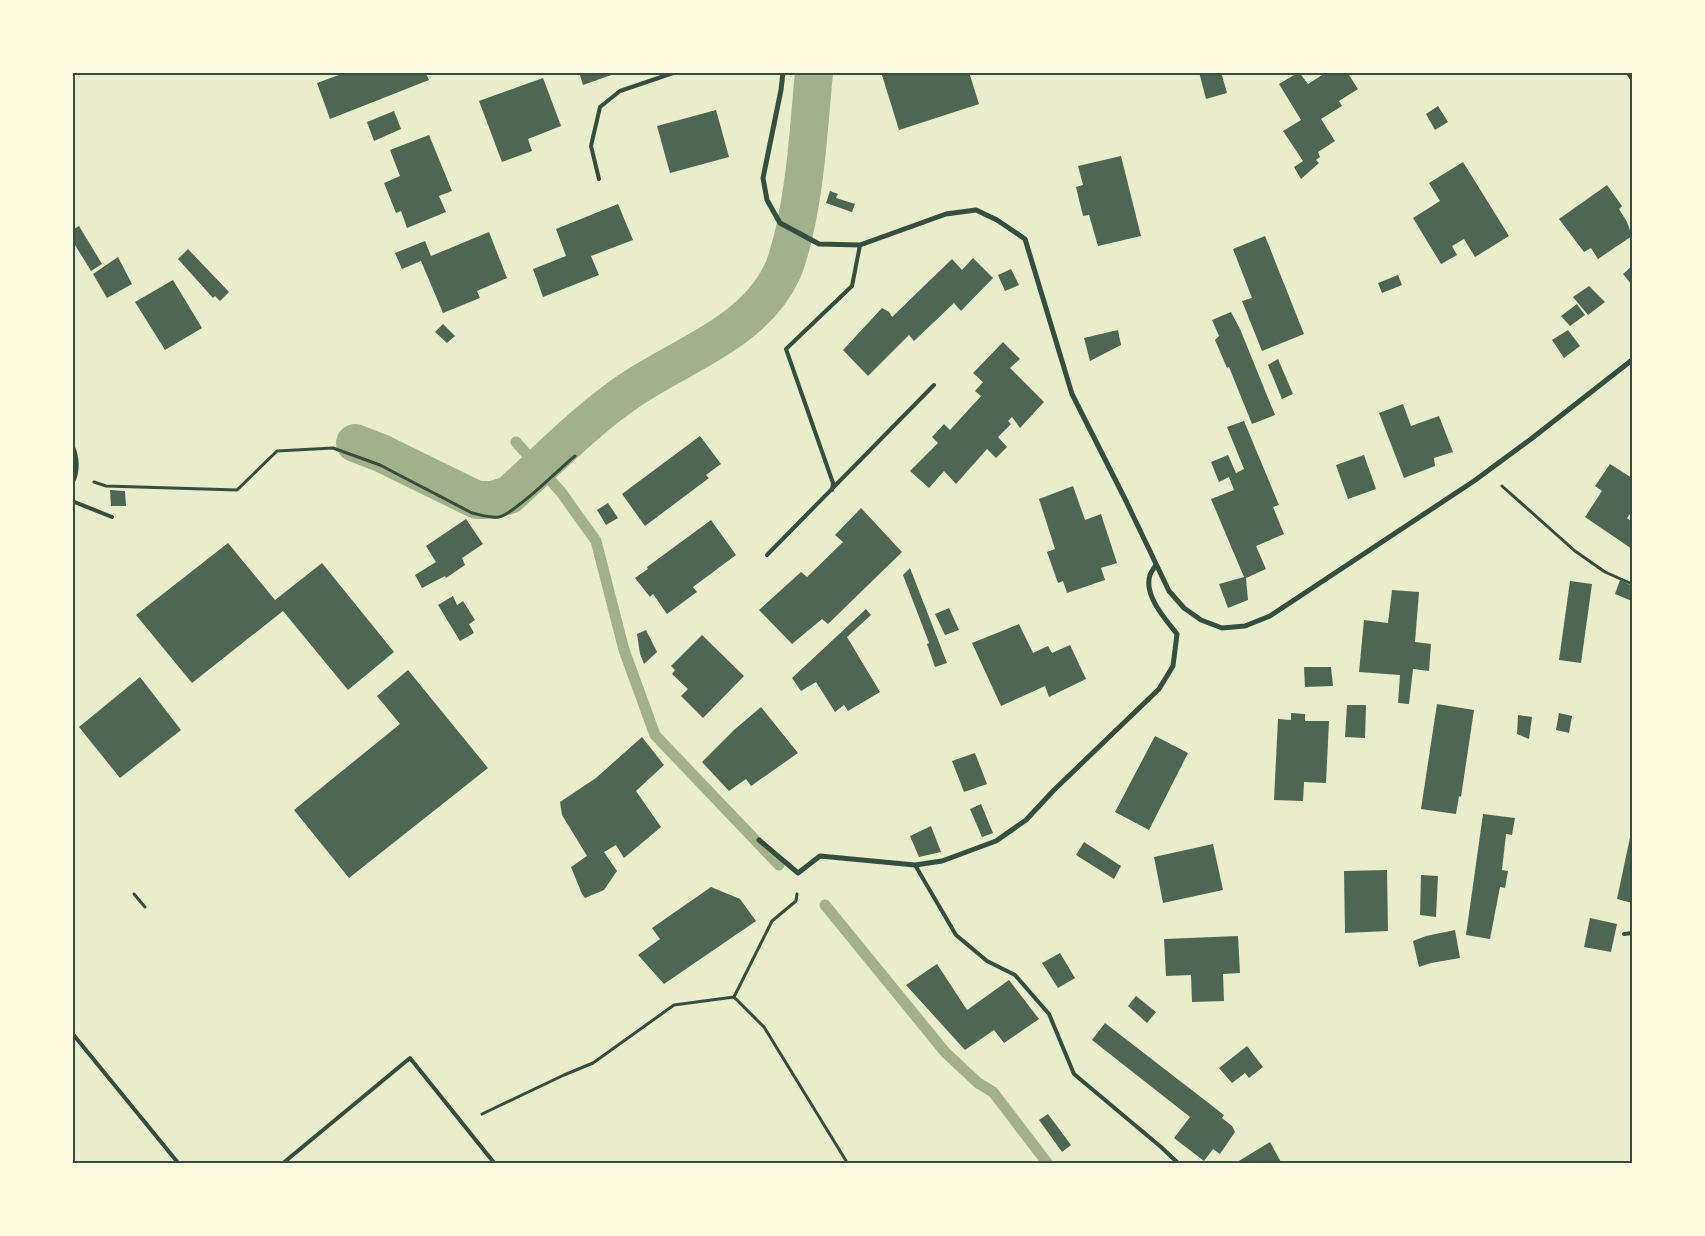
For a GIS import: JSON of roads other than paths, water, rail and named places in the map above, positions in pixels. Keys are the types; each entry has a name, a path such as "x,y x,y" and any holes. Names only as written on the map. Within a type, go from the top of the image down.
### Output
{"street":[{"path":"783,72 763,178 767,200 780,223 819,244 860,245 946,214 976,210 997,220 1025,239 1072,394 1169,591 1184,608 1201,620 1222,628 1245,626 1270,616 1443,503 1531,440 1632,360"},
{"path":"1628,72 1632,78"},
{"path":"72,482 77,476 74,448"},
{"path":"759,840 798,873 820,856 916,865 942,861 996,841 1026,820 1054,790 1159,689 1173,666 1177,634 1157,608 1150,590 1150,576 1156,565"}],"lane":[{"path":"598,179 591,146 600,107 620,90 676,72"},
{"path":"832,490 833,483 786,349 852,286 860,245"},
{"path":"767,555 934,385"},
{"path":"72,501 112,517"},
{"path":"916,865 956,935 988,961 1015,975 1049,1014 1074,1074 1179,1164"},
{"path":"1624,934 1632,933"},
{"path":"72,1033 179,1164"},
{"path":"282,1164 410,1058 495,1164"}],"waterway":[{"path":"355,443 381,453 477,500 493,500 509,495 582,428 629,391 715,341 736,326 770,292 783,270 788,256 794,233 807,153 814,72"},
{"path":"516,442 561,492 596,541 624,650 655,735 779,865"},
{"path":"825,905 945,1052 978,1083 993,1092 1048,1164"}]}
